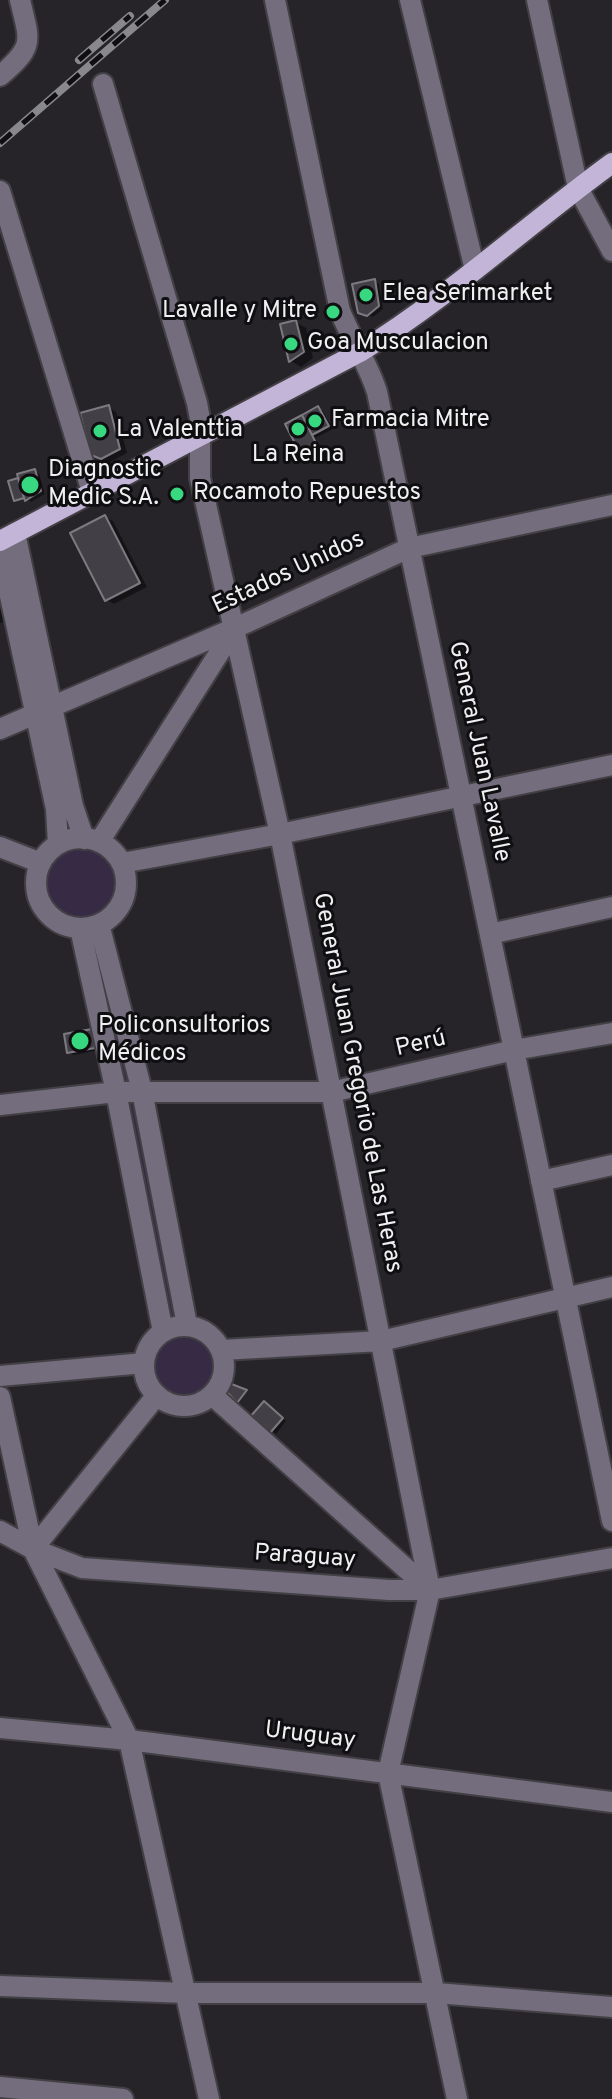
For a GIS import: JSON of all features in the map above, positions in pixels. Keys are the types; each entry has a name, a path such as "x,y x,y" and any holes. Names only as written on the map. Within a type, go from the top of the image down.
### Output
{"main road":[{"path":"7,537 388,335 612,163"}],"street":[{"path":"0,76 20,59 27,46 29,36 20,0"},
{"name":"General Juan Lavalle","path":"275,0 340,311 377,392 565,1297 605,1447 612,1521"},
{"path":"410,0 475,270"},
{"path":"537,0 578,188 612,251"},
{"name":"General Juan Gregorio de Las Heras","path":"103,84 197,403 200,478 280,834 430,1590 388,1773 457,2099"},
{"path":"0,191 92,492"},
{"name":"Estados Unidos","path":"0,729 235,628 409,548 612,505"},
{"path":"7,537 44,711 58,844"},
{"path":"0,550 73,806 92,840"},
{"path":"92,840 235,628"},
{"path":"122,863 280,834 612,765"},
{"path":"71,839 92,840 116,854 122,863 126,877 125,891 120,905 111,916 90,926 66,925 53,918 38,894 41,863 58,844 71,839"},
{"path":"0,847 41,863"},
{"path":"490,934 612,907"},
{"path":"90,926 142,1091 187,1325"},
{"path":"90,926 116,1092 163,1332"},
{"name":"Perú","path":"0,1105 116,1092 331,1092 514,1050 612,1033"},
{"path":"541,1181 612,1165"},
{"path":"222,1350 381,1341 612,1287"},
{"path":"187,1325 208,1333 222,1350 223,1374 212,1395 202,1402 178,1405 157,1395 145,1375 144,1363 147,1351 163,1332 187,1325"},
{"path":"0,1376 144,1363"},
{"path":"33,1549 157,1395"},
{"path":"212,1395 430,1590"},
{"path":"0,1397 33,1549 129,1740 209,2099"},
{"name":"Paraguay","path":"0,1531 33,1549 82,1568 389,1590 430,1590 612,1558"},
{"name":"Uruguay","path":"0,1728 129,1740 612,1802"},
{"path":"0,1986 186,1993 436,1993 612,2007"},
{"path":"0,2087 123,2099"}],"shaded area":[{"path":"81,845 96,848 109,856 117,869 120,884 117,899 109,912 96,920 81,923 66,920 53,912 45,899 42,884 45,869 53,856 66,848"},
{"path":"99,924 187,1325 163,1332 90,927"},
{"path":"184,1332 197,1335 207,1342 214,1352 217,1365 214,1378 207,1388 197,1395 184,1398 171,1395 161,1388 154,1378 151,1365 154,1352 161,1342 171,1335"}],"building":[{"name":"Elea Serimarket","path":"375,279 379,306 367,316 358,313 352,284"},
{"path":"296,320 304,352 289,362 280,324"},
{"name":"La Valenttia","path":"109,405 120,449 101,459 91,455 80,413"},
{"name":"Farmacia Mitre","path":"318,406 329,426 312,435 302,415"},
{"name":"La Reina","path":"302,415 317,445 300,453 285,424"},
{"name":"Diagnostic Medic S.A.","path":"35,469 41,491 25,501 17,474"},
{"path":"18,478 24,498 14,501 8,481"},
{"path":"105,515 140,583 105,601 70,533"},
{"name":"Policonsultorios Médicos","path":"92,1029 95,1048 67,1053 64,1034"},
{"path":"229,1383 247,1390 237,1403 226,1391"},
{"path":"264,1401 283,1418 270,1433 250,1417"}],"railway":[{"path":"0,143 165,0"},
{"path":"79,60 130,16"}],"place":[{"name":"Elea Serimarket","path":"366,295"},
{"name":"Lavalle y Mitre","path":"333,312"},
{"name":"Goa Musculacion","path":"291,344"},
{"name":"Farmacia Mitre","path":"315,421"},
{"name":"La Reina","path":"298,429"},
{"name":"La Valenttia","path":"100,431"},
{"name":"Diagnostic Medic S.A.","path":"30,485"},
{"name":"Rocamoto Repuestos","path":"177,494"},
{"name":"Policonsultorios Médicos","path":"80,1041"}]}
